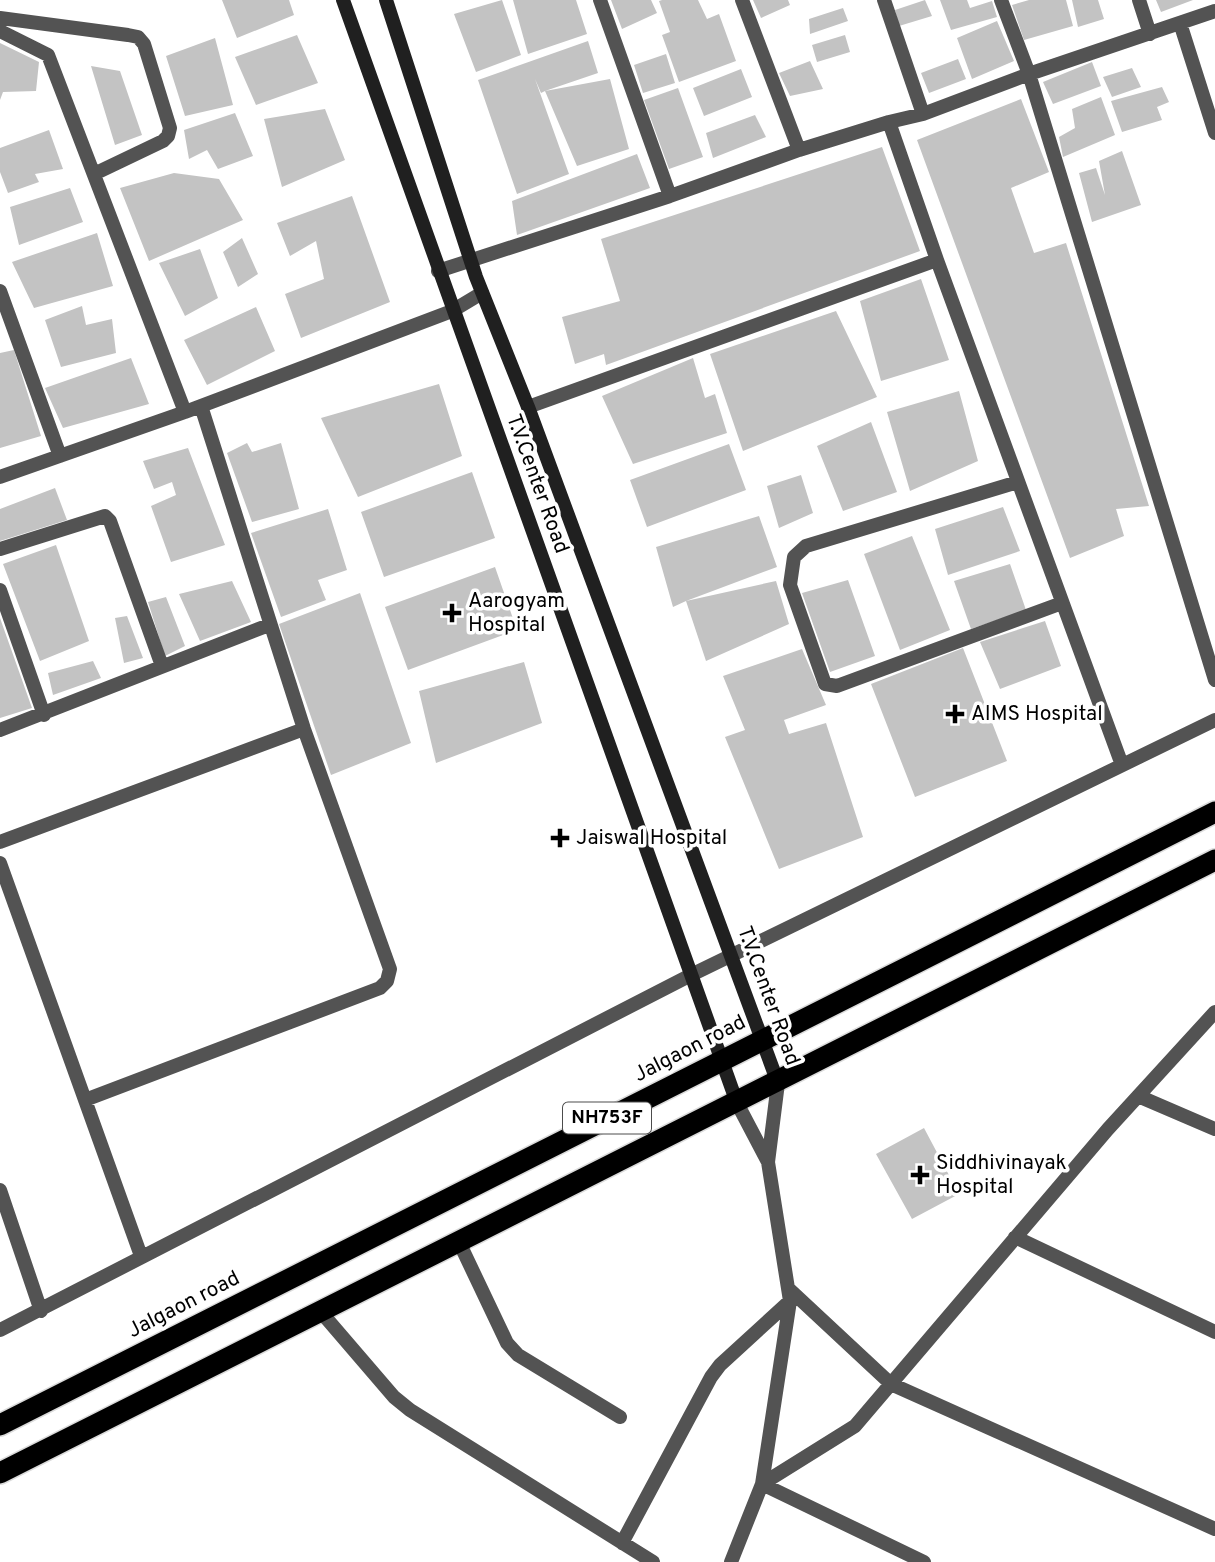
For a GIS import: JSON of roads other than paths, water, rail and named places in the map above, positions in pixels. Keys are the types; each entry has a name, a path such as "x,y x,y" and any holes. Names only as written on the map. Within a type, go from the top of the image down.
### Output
{"highway":[{"name":"Jalgaon road","path":"0,1425 1215,812"},
{"name":"NH753F","path":"0,1473 778,1083 1215,860"}],"street":[{"name":"T.V.Center Road","path":"343,0 721,1060 737,1103 768,1162"},
{"name":"T.V.Center Road","path":"386,0 482,293 528,407 778,1083 768,1162"},
{"path":"600,0 670,196"},
{"path":"742,0 799,150"},
{"path":"884,0 923,114"},
{"path":"1001,0 1029,74 1215,680"},
{"path":"1139,0 1150,34"},
{"path":"438,271 670,196 799,150 890,121 923,114 1029,74 1215,11"},
{"path":"0,18 128,35 138,37 144,44 170,128 168,136 163,141 94,174"},
{"path":"1180,23 1215,133"},
{"path":"0,32 48,55 185,412"},
{"path":"890,121 937,260 1122,765"},
{"path":"528,407 937,260"},
{"path":"0,291 5,322 60,456"},
{"path":"0,477 185,412 452,311 482,293"},
{"path":"85,1100 380,988 387,981 390,969 304,729 201,406"},
{"path":"1018,482 806,546 794,557 790,585 820,671 825,684 837,686 1062,603"},
{"path":"0,549 105,516 110,521 162,666"},
{"path":"0,590 44,715"},
{"path":"0,730 270,625"},
{"path":"0,1330 691,975 1215,720"},
{"path":"0,842 304,729"},
{"path":"0,863 141,1256"},
{"path":"762,1484 855,1426 1015,1237 1215,1012"},
{"path":"1138,1096 1215,1129"},
{"path":"731,1562 762,1484 789,1295 768,1162"},
{"path":"0,1191 41,1311"},
{"path":"1015,1237 1215,1332"},
{"path":"459,1242 512,1349 620,1417"},
{"path":"789,1295 891,1384 1215,1529"},
{"path":"622,1543 711,1377 789,1295"},
{"path":"321,1312 394,1397 410,1410 653,1562"},
{"path":"762,1484 924,1562"}],"place":[{"name":"Aarogyam Hospital","path":"452,613"},
{"name":"AIMS Hospital","path":"955,714"},
{"name":"Jaiswal Hospital","path":"560,838"},
{"name":"Siddhivinayak Hospital","path":"920,1175"}]}
